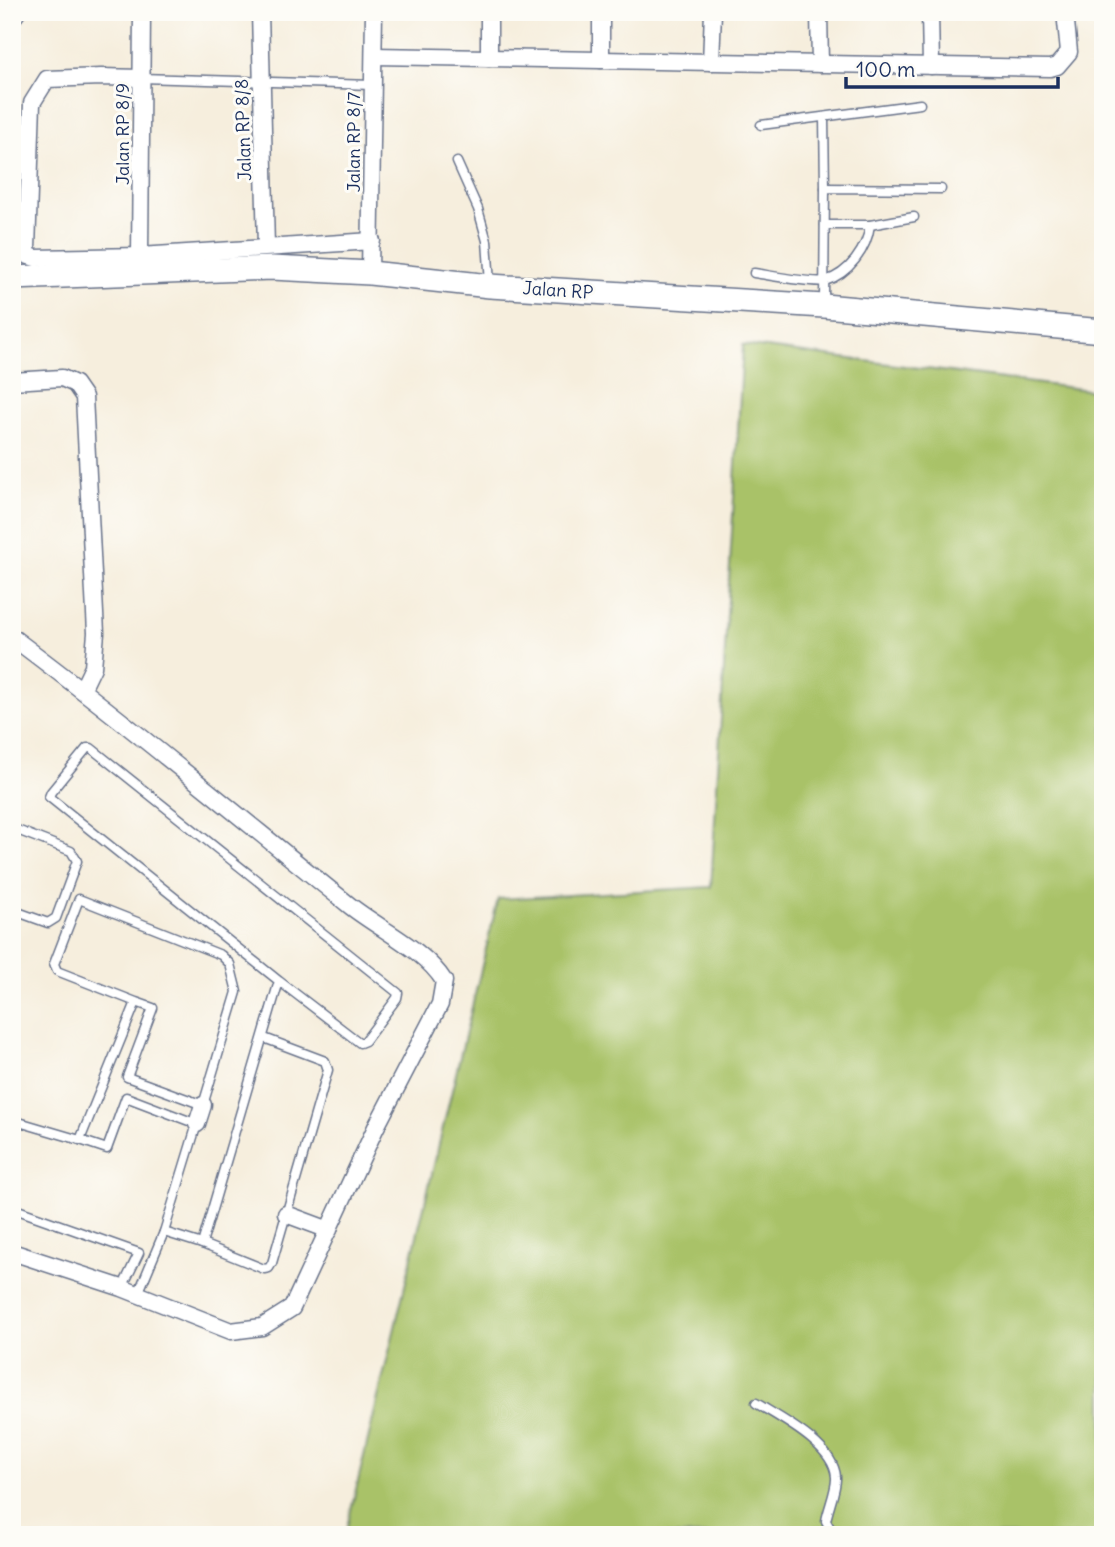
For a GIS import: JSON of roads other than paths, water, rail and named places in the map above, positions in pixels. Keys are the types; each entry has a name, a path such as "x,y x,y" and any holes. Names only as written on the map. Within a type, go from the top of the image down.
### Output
{"street":[{"name":"Jalan RP 8/9","path":"140,257 142,12"},
{"name":"Jalan RP 8/8","path":"260,12 266,247"},
{"name":"Jalan RP 8/7","path":"370,273 374,12"},
{"path":"489,12 489,58"},
{"path":"601,12 601,60"},
{"path":"711,62 713,12"},
{"path":"819,12 820,64"},
{"path":"930,12 931,66"},
{"path":"373,56 1050,68 1058,66 1069,52 1065,12"},
{"path":"141,78 47,79 37,92 32,103 27,248 29,256 140,257 372,241"},
{"name":"Jalan RP","path":"12,278 272,268 370,273 490,286 824,306 1103,331"},
{"path":"12,381 62,378 75,384 84,397 96,633 93,667 82,690"},
{"path":"12,636 359,913 434,966 444,981 440,1004 376,1127 292,1308 262,1327 231,1331 130,1291 12,1252"},
{"path":"197,1124 203,1105"},
{"path":"286,1214 329,1230"}],"lane":[{"path":"141,78 373,85"},
{"path":"761,125 920,104"},
{"path":"824,118 824,306"},
{"path":"457,162 478,209 487,241 490,286"},
{"path":"825,188 941,189"},
{"path":"825,225 870,225 914,217"},
{"path":"754,273 823,282 848,268 868,240 870,225"},
{"path":"87,748 91,748 398,993 365,1041 360,1043 279,981 49,797 87,748"},
{"path":"12,828 71,851 77,861 56,918 52,922 48,923 12,910"},
{"path":"79,899 221,955 230,964 237,992 203,1105 127,1077 153,1008 55,968 54,964 79,899"},
{"path":"202,1244 279,981"},
{"path":"80,1140 136,1002"},
{"path":"164,1232 264,1269 269,1268 328,1070 325,1061 264,1038"},
{"path":"12,1120 107,1149 126,1097 197,1124 164,1232 130,1291"},
{"path":"12,1208 139,1253 130,1291"},
{"path":"756,1403 806,1434 826,1453 836,1476 826,1521 834,1535"}]}
